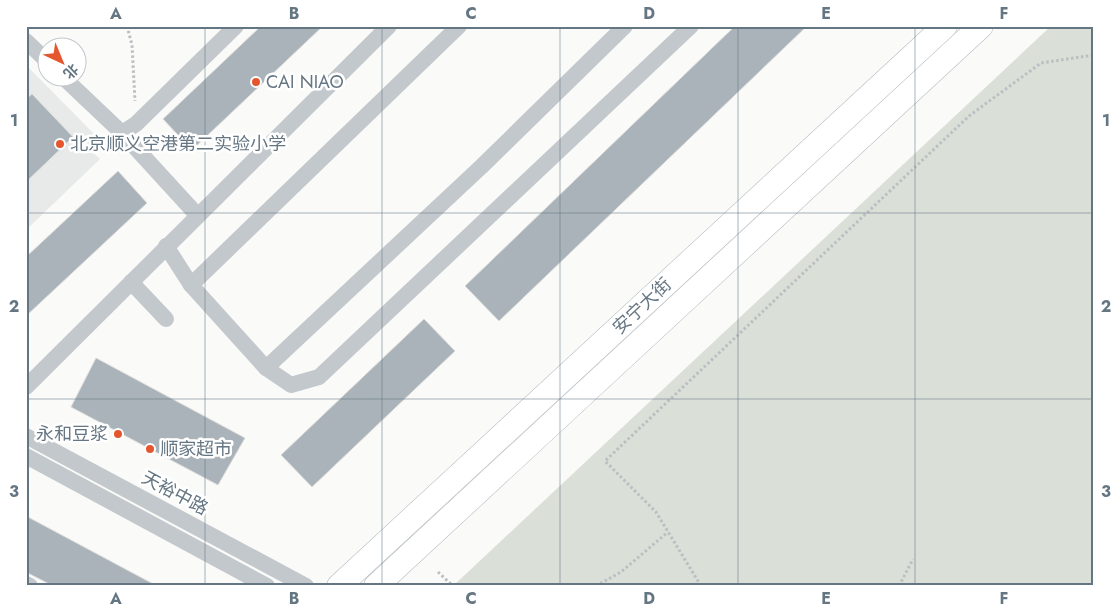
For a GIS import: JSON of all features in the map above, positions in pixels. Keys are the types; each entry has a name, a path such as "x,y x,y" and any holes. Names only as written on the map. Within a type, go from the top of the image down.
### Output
{"main road":[{"name":"安宁大街","path":"339,586 945,26"},
{"name":"安宁大街","path":"376,586 981,26"}],"street":[{"path":"122,133 136,124 236,26"},
{"path":"26,387 388,26"},
{"path":"191,285 460,26"},
{"path":"266,368 482,166 625,26"},
{"path":"166,246 191,285 266,368 291,385 320,378 691,26"},
{"path":"26,41 38,52"},
{"path":"75,88 122,133 198,216"},
{"path":"132,282 166,319"},
{"name":"天裕中路","path":"26,436 306,586"},
{"path":"26,456 267,586"},
{"path":"26,584 30,586"}],"path":[{"path":"127,26 132,45 136,124"},
{"path":"701,586 656,512 605,461 970,116 1041,63 1094,54"},
{"path":"596,586 621,572 668,531"},
{"path":"899,586 913,559"},
{"path":"438,572 454,586"}],"shaded area":[{"path":"1051,26 1094,26 1094,586 453,586"},
{"name":"北京顺义空港第二实验小学","path":"26,65 38,77 38,88 49,88 99,139 89,149 100,159 26,230"}],"building":[{"path":"261,26 323,26 192,150 163,119"},
{"path":"735,26 807,26 499,321 465,286"},
{"path":"32,94 73,137 26,182 26,99"},
{"path":"118,171 147,203 26,316 26,257"},
{"path":"424,319 455,351 312,487 281,455"},
{"path":"96,358 245,438 218,485 71,407"},
{"path":"26,516 157,586 53,586 26,572"}],"place":[{"name":"CAI NIAO","path":"256,82"},
{"name":"北京顺义空港第二实验小学","path":"60,144"},
{"name":"永和豆浆","path":"118,434"},
{"name":"顺家超市","path":"150,449"}]}
